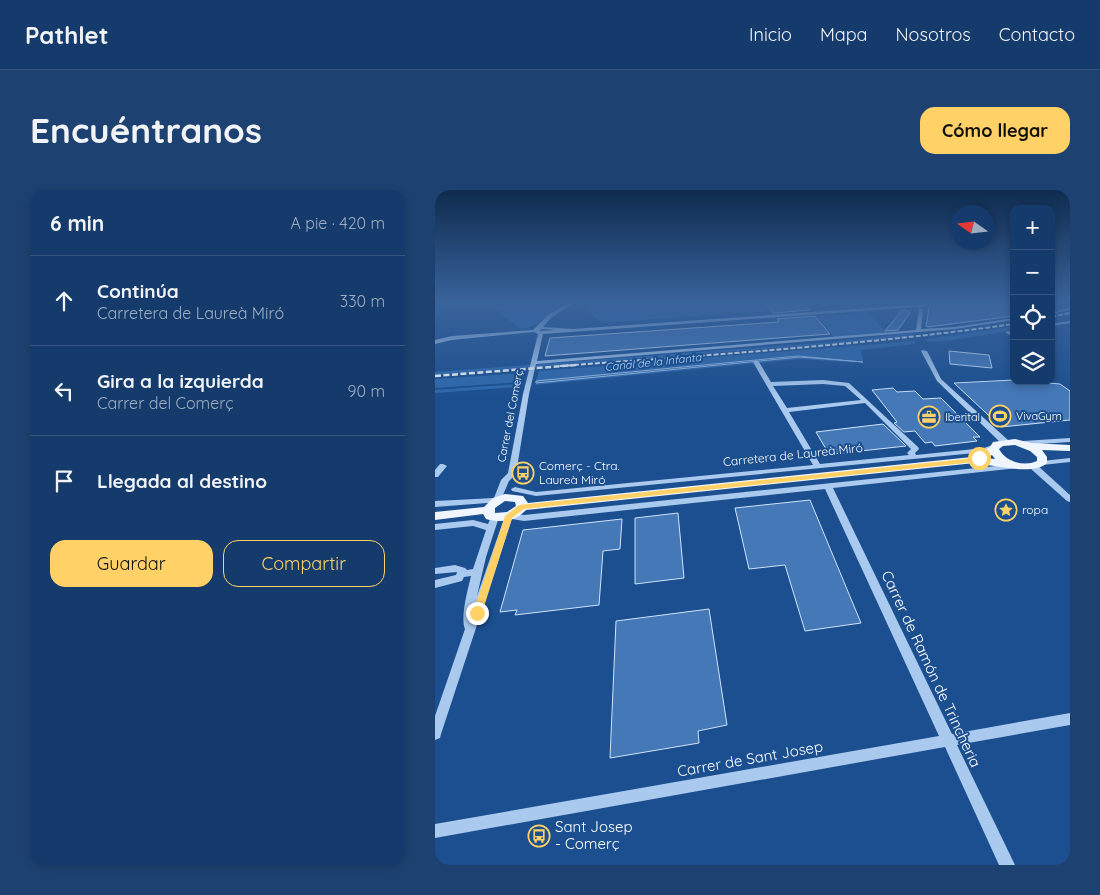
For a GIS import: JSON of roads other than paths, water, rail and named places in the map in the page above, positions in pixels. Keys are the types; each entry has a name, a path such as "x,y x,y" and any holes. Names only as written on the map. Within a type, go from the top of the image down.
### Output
{"main road":[{"path":"1015,465 1000,458 994,448 1005,442 1067,449"},
{"path":"1025,445 1041,454 1039,463"},
{"name":"Carretera de Laureà Miró","path":"975,460 994,448"},
{"path":"1039,463 1067,449"},
{"name":"Carretera de Laureà Miró","path":"519,503 576,501 975,460 1015,465 1039,463"},
{"path":"435,516 519,503 519,511 507,522 493,508"}],"street":[{"path":"435,342 451,338 497,334"},
{"name":"Carrer del Comerç","path":"469,629 469,613 477,572 493,508 505,480 512,474 534,362 542,334"},
{"path":"534,362 888,334"},
{"path":"435,337 451,338"},
{"path":"924,351 939,380 1005,442"},
{"path":"756,362 818,466"},
{"path":"769,384 823,382 847,384 915,449 911,453 914,457"},
{"path":"785,410 866,401"},
{"path":"1025,445 1070,440"},
{"name":"Carretera de Laureà Miró","path":"519,503 536,494 994,448"},
{"path":"1039,463 1070,460"},
{"path":"1039,463 1070,499"},
{"path":"519,503 828,486 1015,465"},
{"path":"435,475 443,466"},
{"name":"Carrer del Comerç","path":"512,474 515,479 519,503"},
{"name":"Carrer de Ramón de Trincheria","path":"828,486 1007,865"},
{"name":"Carretera de Laureà Miró","path":"576,501 595,488"},
{"path":"435,504 493,508"},
{"path":"435,527 473,523 493,508"},
{"name":"Carrer del Comerç","path":"435,734 469,629 477,613 507,522"},
{"path":"435,571 455,568 462,570 461,574"},
{"path":"435,584 459,578 461,574 477,572"},
{"name":"Carrer de Sant Josep","path":"435,831 947,739 1070,719"}],"railway":[{"path":"560,366 844,344 937,334"},
{"path":"435,376 576,365"}],"place":[{"name":"VivaGym","path":"1000,416"},
{"name":"Iberital","path":"929,417"},
{"name":"Comerç - Ctra. Laureà Miró","path":"523,473"},
{"name":"ropa","path":"1006,510"},
{"name":"Sant Josep - Comerç","path":"539,836"}],"water label":[{"name":"Canal de la Infanta","path":"653,362"}]}
